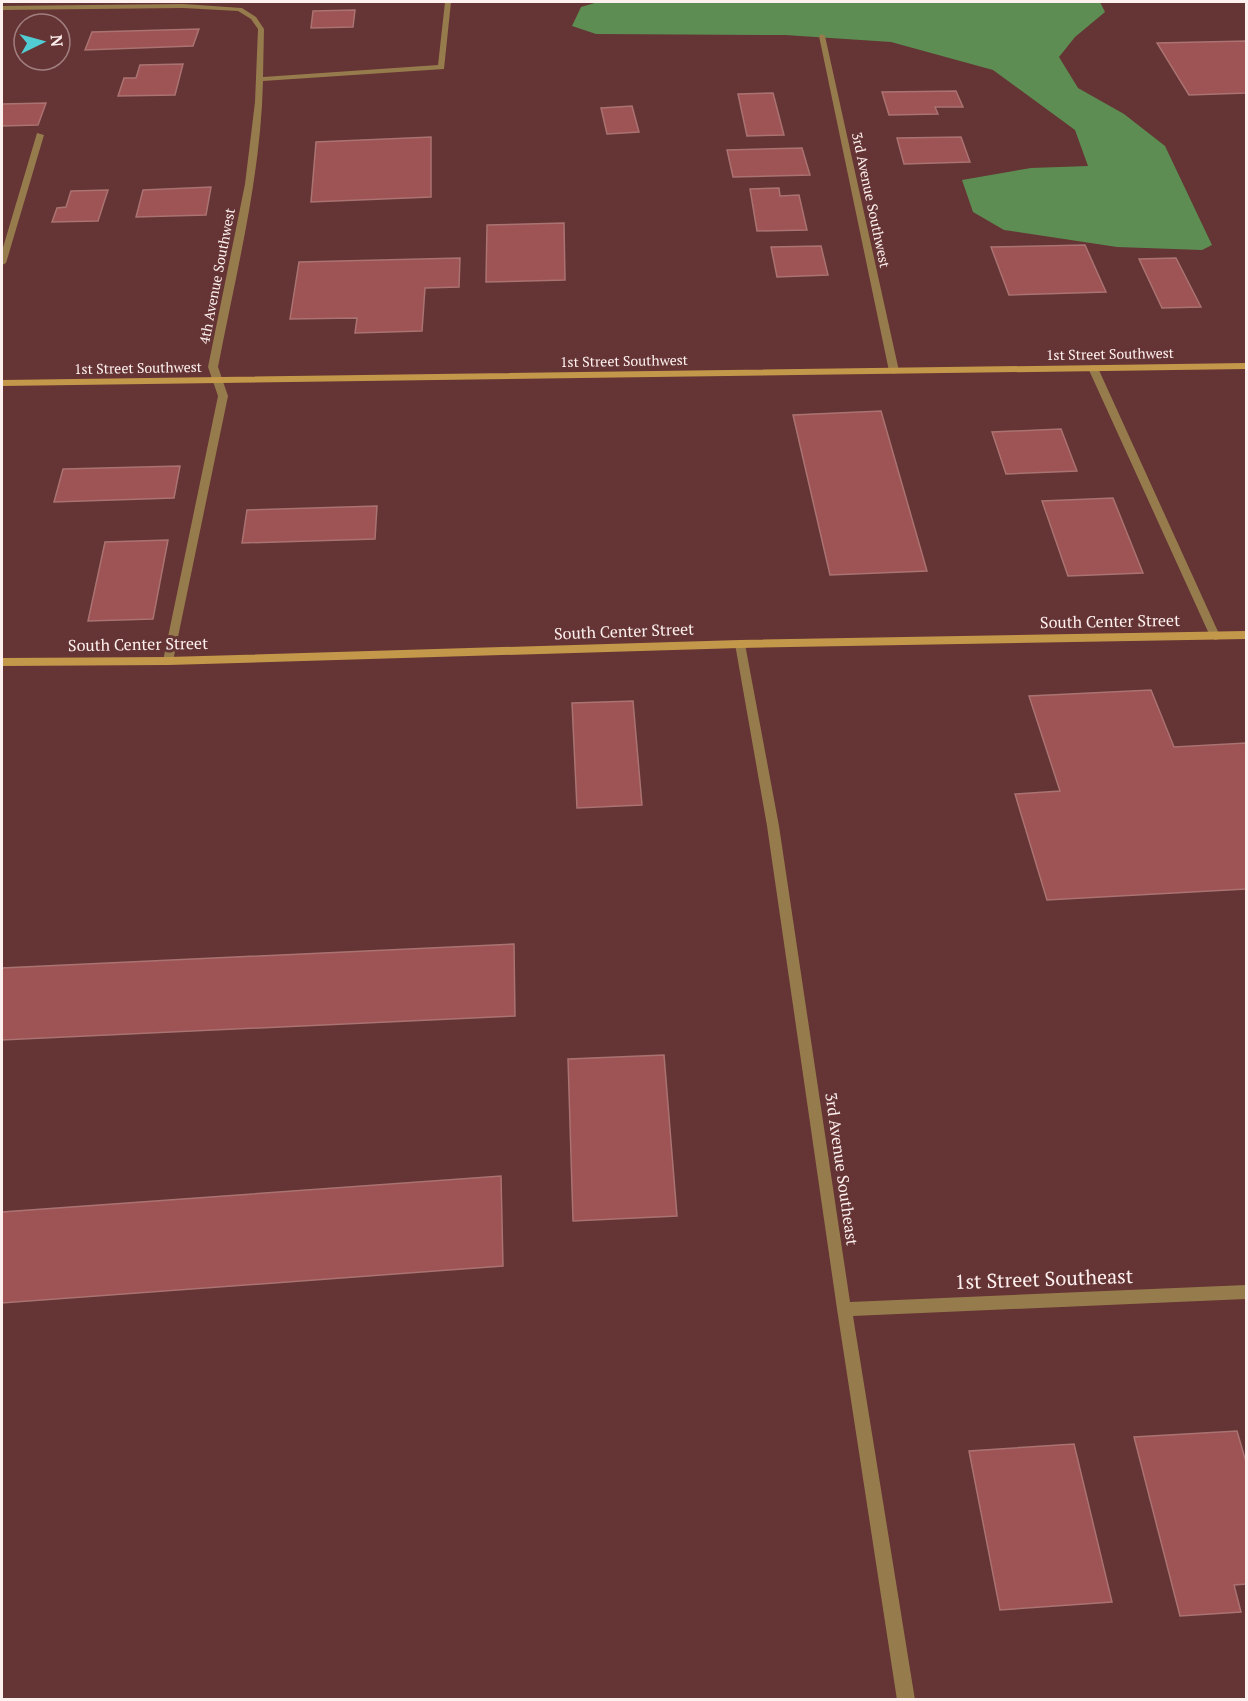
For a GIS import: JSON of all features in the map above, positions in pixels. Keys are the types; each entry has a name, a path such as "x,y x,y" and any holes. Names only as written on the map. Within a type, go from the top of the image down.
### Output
{"street":[{"path":"260,79 441,67 448,2"},
{"name":"4th Avenue Southwest","path":"2,8 183,6 240,9 254,18 261,29 260,79 249,184 213,367 223,396 168,661"},
{"name":"3rd Avenue Southwest","path":"822,36 894,371"},
{"path":"2,263 40,135"},
{"name":"1st Street Southwest","path":"2,383 1246,366"},
{"path":"1093,368 1215,636"},
{"name":"South Center Street","path":"2,662 168,661 740,644 1246,635"},
{"name":"3rd Avenue Southeast","path":"740,644 773,826 844,1309 906,1700"},
{"name":"1st Street Southeast","path":"844,1309 1246,1292"}],"green space":[{"path":"598,2 1100,2 1105,12 1075,37 1059,57 1078,88 1124,114 1165,146 1212,245 1202,250 1117,247 1004,230 973,212 962,180 1031,168 1088,166 1075,130 993,70 891,42 785,35 596,34 572,26 581,7"}],"building":[{"path":"355,10 353,27 311,28 313,11"},
{"path":"199,29 193,46 85,50 92,32"},
{"path":"1246,41 1246,93 1189,95 1157,43"},
{"path":"183,64 175,95 118,96 124,78 136,78 140,65"},
{"path":"956,91 963,107 935,107 938,114 889,115 882,92"},
{"path":"773,93 784,135 747,136 738,94"},
{"path":"46,103 38,125 2,126 2,104"},
{"path":"632,106 639,132 607,134 601,108"},
{"path":"431,137 431,197 311,202 316,142"},
{"path":"961,137 970,162 904,164 897,138"},
{"path":"802,148 810,175 733,177 727,150"},
{"path":"211,187 206,215 136,217 143,190"},
{"path":"779,188 780,196 799,195 807,230 757,231 750,189"},
{"path":"108,190 98,221 52,222 57,208 66,207 71,191"},
{"path":"564,223 565,280 486,282 487,225"},
{"path":"1085,245 1106,292 1009,295 991,247"},
{"path":"821,246 828,275 777,277 771,247"},
{"path":"460,258 459,287 425,288 422,331 355,333 357,318 290,319 299,262"},
{"path":"1176,258 1201,307 1162,308 1139,259"},
{"path":"881,411 927,571 830,575 793,415"},
{"path":"1061,429 1077,471 1006,474 992,432"},
{"path":"180,466 174,498 54,502 63,469"},
{"path":"1113,498 1143,573 1068,576 1042,501"},
{"path":"377,506 375,539 242,543 247,510"},
{"path":"168,540 153,619 88,621 105,542"},
{"path":"1151,690 1174,747 1246,743 1246,889 1047,900 1015,794 1060,791 1029,696"},
{"path":"633,701 642,805 577,808 572,703"},
{"path":"514,944 515,1016 2,1040 2,968"},
{"path":"664,1055 677,1216 573,1221 568,1059"},
{"path":"501,1176 503,1266 2,1303 2,1212"},
{"path":"1237,1431 1246,1462 1246,1584 1234,1585 1241,1612 1180,1616 1134,1437"},
{"path":"1074,1444 1112,1602 1000,1610 969,1451"}]}
